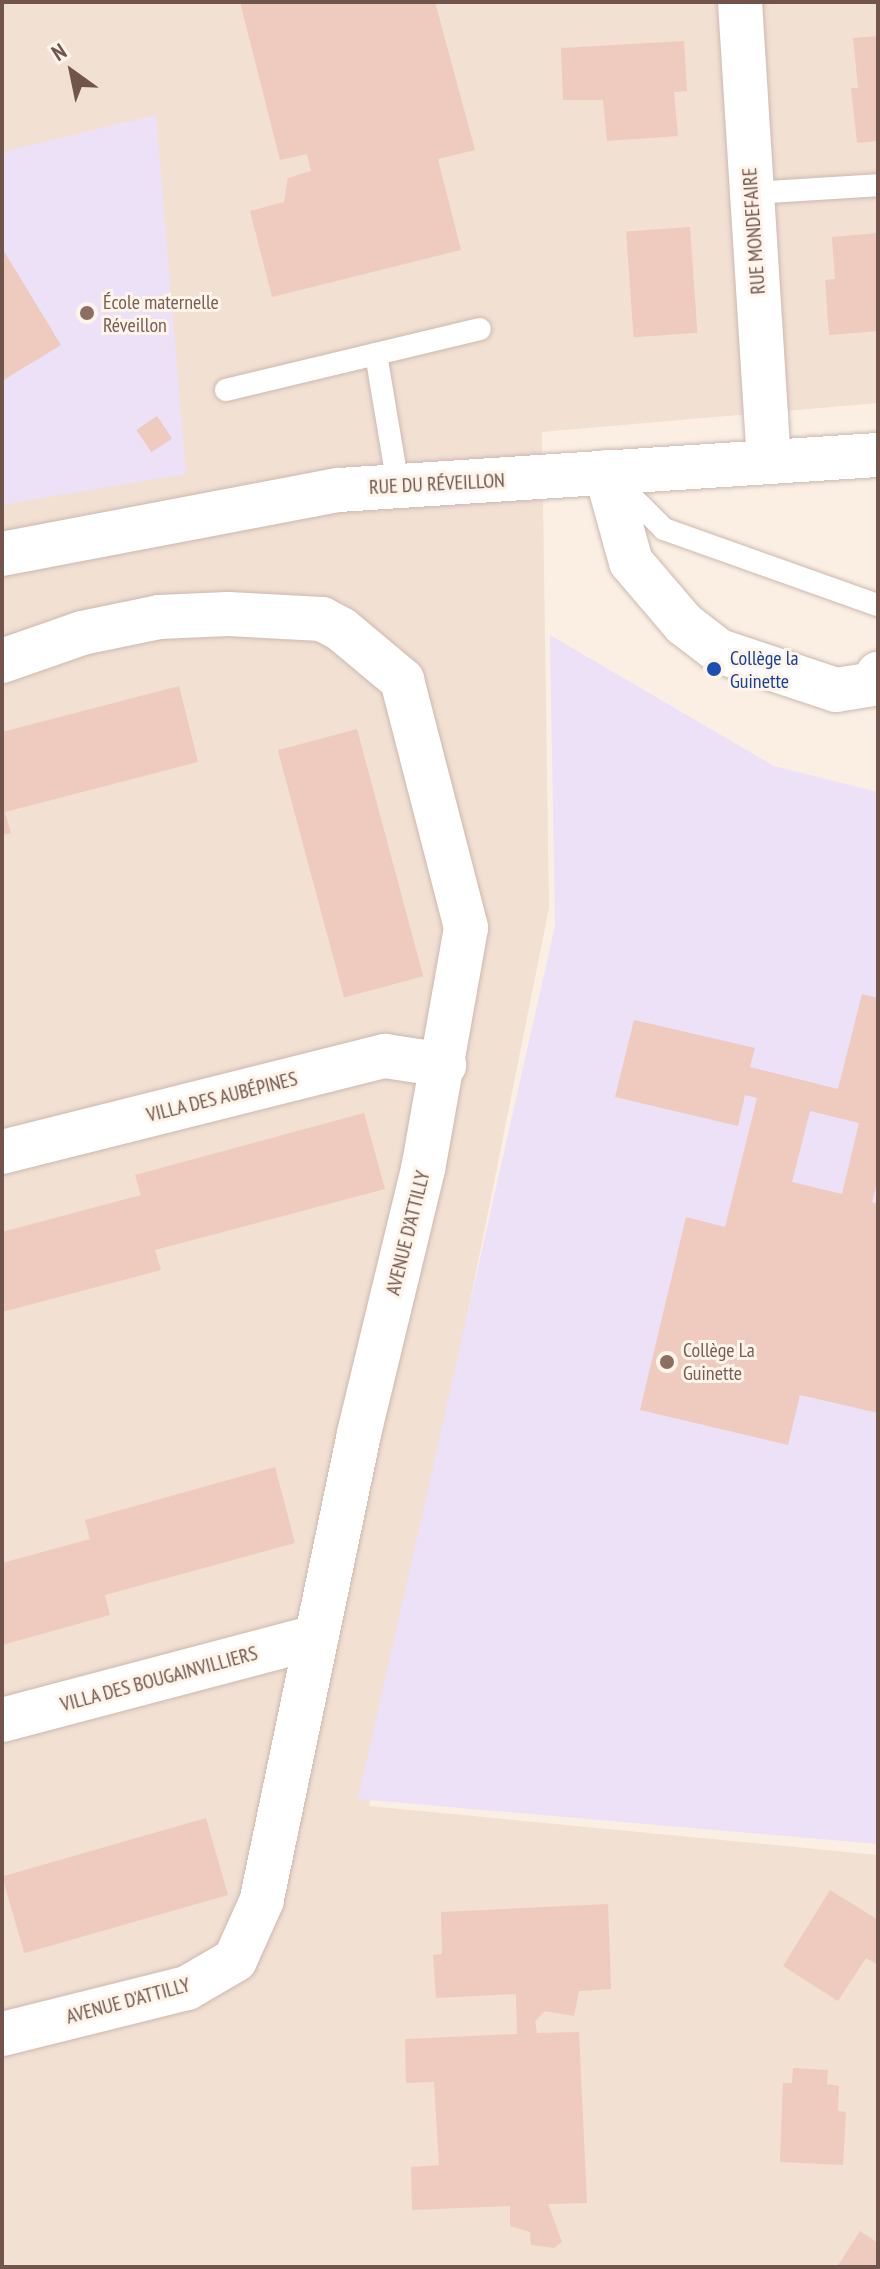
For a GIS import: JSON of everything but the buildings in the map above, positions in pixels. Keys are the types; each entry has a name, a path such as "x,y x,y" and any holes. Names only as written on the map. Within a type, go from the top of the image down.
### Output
{"street":[{"name":"RUE MONDEFAIRE","path":"740,2 769,459"},
{"name":"RUE DU RÉVEILLON","path":"2,554 339,490 769,459 876,460"},
{"path":"606,472 631,562 684,624 719,651 836,690 872,684 878,674"},
{"name":"AVENUE D'ATTILLY","path":"2,661 113,627 159,617 228,614 322,619 402,680 466,928 444,1065 316,1637 262,1900 235,1960 187,1988 2,2034"},
{"name":"VILLA DES AUBÉPINES","path":"2,1152 385,1056 444,1065"},
{"name":"VILLA DES BOUGAINVILLIERS","path":"2,1720 316,1637"}],"lane":[{"path":"752,193 878,185"},
{"path":"226,390 480,329"},
{"path":"376,354 398,486"},
{"path":"606,472 664,529 878,605"}],"shaded area":[{"path":"2,2 878,2 878,403 542,432 549,908 369,1806 878,1855 878,2267 2,2267"},
{"name":"École maternelle Réveillon","path":"156,115 186,474 2,505 2,152"},
{"name":"Collège La Guinette","path":"550,635 774,766 878,792 878,1844 358,1799 555,926"}],"place":[{"name":"École maternelle Réveillon","path":"87,313"},
{"name":"Collège la Guinette","path":"714,669"},
{"name":"Collège La Guinette","path":"667,1362"}]}
